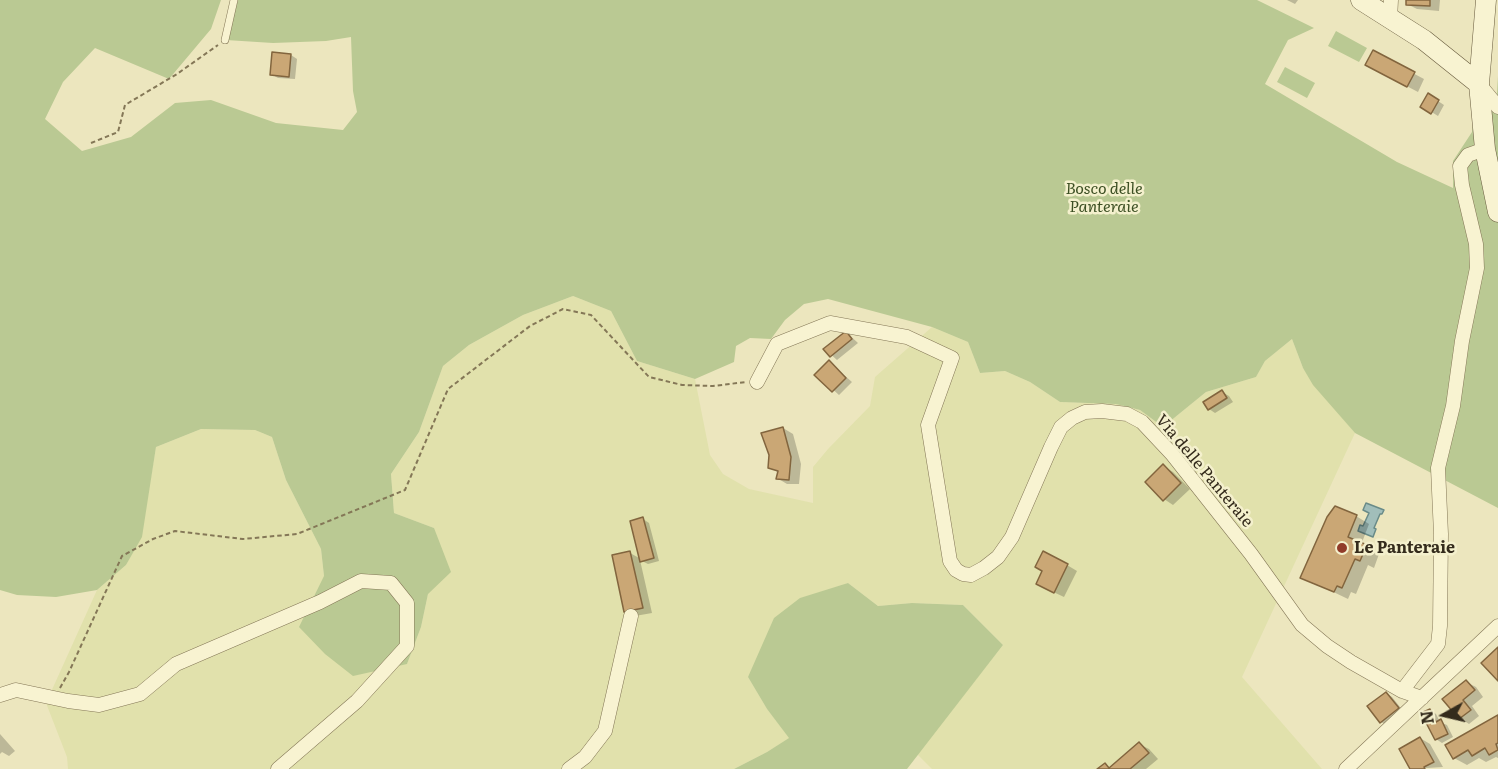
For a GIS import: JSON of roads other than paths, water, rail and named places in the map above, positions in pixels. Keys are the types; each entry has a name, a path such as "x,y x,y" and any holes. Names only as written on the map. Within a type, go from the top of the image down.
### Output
{"main road":[{"path":"1361,0 1391,10 1479,84"},
{"path":"1486,0 1479,84 1485,150 1498,212"},
{"path":"1424,40 1480,61"}],"street":[{"path":"1479,84 1498,107"},
{"path":"1402,691 1438,644 1441,534 1438,468 1453,406 1462,341 1476,276 1477,252 1460,166 1468,155 1485,150"},
{"name":"Via delle Panteraie","path":"757,382 777,344 830,323 907,337 952,358 927,425 950,561 956,570 970,575 998,557 1012,537 1061,427 1072,417 1085,412 1102,411 1127,414 1142,422 1172,454 1251,554 1302,625 1327,646 1402,691 1422,698"},
{"path":"0,695 16,690 99,705 140,694 176,664 320,602 361,581 391,583 407,603 407,646 357,701 278,769"},
{"path":"569,769 585,757 605,731 631,616"},
{"path":"1346,769 1498,626"}],"lane":[{"path":"225,40 234,0"}],"water":[{"path":"1366,503 1384,510 1374,528 1376,529 1373,537 1358,531 1369,513 1363,510"}],"place":[{"name":"Le Panteraie","path":"1342,548"}],"park label":[{"name":"Bosco delle Panteraie","path":"1104,198"}]}
